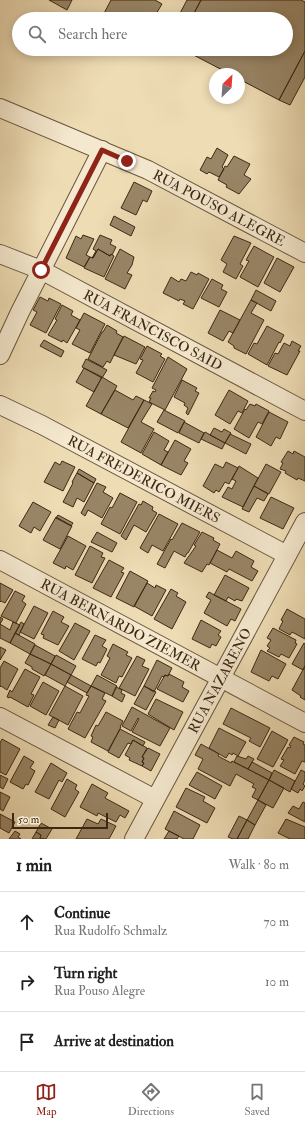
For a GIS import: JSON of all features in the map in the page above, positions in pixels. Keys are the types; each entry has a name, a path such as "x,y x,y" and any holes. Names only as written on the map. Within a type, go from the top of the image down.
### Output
{"street":[{"name":"RUA POUSO ALEGRE","path":"0,108 148,170 305,253"},
{"path":"0,355 102,150"},
{"name":"RUA FRANCISCO SAID","path":"0,254 41,270 305,410"},
{"name":"RUA FREDERICO MIERS","path":"0,405 42,425 287,555"},
{"name":"RUA NAZARENO","path":"134,839 305,522"},
{"name":"RUA BERNARDO ZIEMER","path":"0,560 305,723"},
{"path":"0,717 155,799"}],"building":[{"path":"49,0 72,0 67,10"},
{"path":"111,0 155,0 162,4 157,12 105,12"},
{"path":"187,0 201,0 195,12 181,12"},
{"path":"201,0 301,0 305,2 305,51 279,100 245,82 245,68 218,68 195,56 293,56 293,12 195,12"},
{"path":"305,51 305,77 290,105 279,100"},
{"path":"217,148 228,155 222,167 224,169 219,177 209,172 207,174 200,170 207,157 211,159"},
{"path":"234,156 250,164 244,175 251,179 239,194 226,187 227,185 218,180 225,166 227,167"},
{"path":"134,182 152,191 147,202 143,200 136,215 121,208"},
{"path":"114,216 135,227 131,236 110,225"},
{"path":"83,235 94,239 86,255 90,257 84,267 66,258 76,236 81,239"},
{"path":"100,235 112,240 110,244 116,247 110,256 98,249 92,258 96,251 93,249"},
{"path":"234,236 251,243 240,264 243,266 236,279 223,272 227,264 221,260"},
{"path":"254,246 274,257 258,287 240,277 249,261 246,260"},
{"path":"98,249 110,256 111,254 114,256 104,277 84,268 90,257 93,258"},
{"path":"120,249 134,257 132,265 127,273 132,275 125,289 105,279"},
{"path":"277,258 294,267 280,292 264,283"},
{"path":"191,272 197,275 198,273 209,279 193,309 183,304 185,301 180,299 179,301 163,293 171,277 179,282 181,279 186,281"},
{"path":"212,279 223,285 221,289 227,292 219,307 201,298"},
{"path":"256,290 276,301 271,311 251,300"},
{"path":"40,297 48,301 49,298 61,304 46,333 30,325 37,312 33,310"},
{"path":"251,300 257,303 251,313 264,320 246,354 234,348 234,346 228,342"},
{"path":"62,305 73,311 71,315 80,320 67,343 63,340 62,342 48,335 57,320 55,319"},
{"path":"220,310 240,320 233,333 229,331 223,341 208,333"},
{"path":"84,313 105,324 90,353 72,344 80,330 76,328"},
{"path":"107,325 123,337 110,363 107,361 103,367 88,359"},
{"path":"267,326 284,335 267,365 248,354 254,343 257,344"},
{"path":"124,336 145,347 136,364 114,355"},
{"path":"44,340 64,351 61,357 40,346"},
{"path":"292,341 301,346 298,351 300,351 287,375 268,366 275,353 278,354 284,343 290,346"},
{"path":"147,346 162,354 160,356 165,359 153,382 136,373 143,360 140,359"},
{"path":"168,357 187,369 165,410 149,402 151,398 149,398 153,391 155,392 156,390 152,388"},
{"path":"86,359 107,370 102,378 82,367"},
{"path":"84,368 102,377 94,392 76,382"},
{"path":"102,377 117,386 101,414 86,406"},
{"path":"182,380 197,388 195,391 199,393 188,415 186,413 188,408 184,405 185,403 174,397"},
{"path":"115,390 133,400 136,396 144,400 128,428 101,414"},
{"path":"229,390 248,401 242,413 238,411 230,424 215,415"},
{"path":"144,400 152,404 141,422 154,429 141,453 121,442"},
{"path":"250,404 255,406 256,404 269,411 262,424 258,422 249,438 234,429 245,409 246,410"},
{"path":"164,410 185,421 178,433 157,422"},
{"path":"269,412 288,422 280,439 276,437 271,446 256,437"},
{"path":"184,422 204,433 199,443 179,433"},
{"path":"214,428 222,432 224,429 231,433 225,443 210,435"},
{"path":"154,432 169,441 164,450 168,452 161,465 142,454"},
{"path":"205,432 225,443 222,449 201,439"},
{"path":"230,434 251,444 246,454 225,443"},
{"path":"175,440 191,449 184,461 188,463 181,475 161,465"},
{"path":"288,451 293,454 294,451 305,457 305,481 298,478 297,480 285,473 286,471 280,469 283,463 281,462"},
{"path":"62,461 75,467 63,491 44,482 55,462 60,465"},
{"path":"226,462 238,468 229,484 225,482 219,492 216,490 214,493 203,486 215,464 223,468"},
{"path":"266,464 281,472 269,494 254,486"},
{"path":"239,466 258,478 243,507 222,497 228,487 232,489 236,481 232,479"},
{"path":"79,469 96,479 94,483 77,473"},
{"path":"77,473 94,483 84,502 77,498 73,507 63,502"},
{"path":"97,483 106,487 103,492 113,498 102,518 88,510 85,516 81,513"},
{"path":"254,486 268,494 264,501 257,498 249,512 242,509"},
{"path":"120,493 137,502 120,534 101,524 110,507 112,508"},
{"path":"271,497 294,508 283,529 260,518"},
{"path":"143,501 153,507 152,510 157,513 146,532 134,525 126,540 121,536 139,504 141,505"},
{"path":"33,502 51,512 40,531 34,527 31,533 19,526"},
{"path":"159,514 178,524 163,551 152,545 148,553 140,548"},
{"path":"58,515 73,523 71,526 56,518"},
{"path":"56,517 72,526 60,549 43,540"},
{"path":"182,523 200,532 185,557 174,551 165,568 157,564"},
{"path":"97,532 117,543 112,552 91,542"},
{"path":"202,532 214,538 213,540 220,544 209,565 207,564 202,572 184,563 196,546 194,545"},
{"path":"68,536 86,546 73,570 66,566 65,569 53,563"},
{"path":"90,546 103,553 101,557 105,558 92,583 75,575"},
{"path":"217,550 232,558 236,551 254,561 251,567 258,571 252,581 229,569 227,572 210,563"},
{"path":"109,560 124,568 121,572 124,573 111,597 93,588"},
{"path":"130,571 148,581 134,607 116,598"},
{"path":"225,575 249,588 242,601 236,599 235,601 228,597 226,601 214,595"},
{"path":"0,583 13,590 5,603 0,602"},
{"path":"147,583 155,588 156,585 166,590 152,616 134,606"},
{"path":"171,589 178,593 176,596 186,602 172,629 154,619"},
{"path":"15,591 25,596 22,601 26,604 16,623 1,616"},
{"path":"209,592 241,609 235,621 231,619 227,626 204,613 211,600 206,597"},
{"path":"34,606 48,613 34,639 20,632"},
{"path":"287,609 305,619 305,639 292,632 290,635 279,629 283,621 281,620"},
{"path":"53,611 64,617 61,622 69,626 58,645 43,638 44,635 41,634"},
{"path":"0,617 3,619 0,624"},
{"path":"201,620 221,631 218,635 221,637 216,646 212,644 210,648 192,639"},
{"path":"13,622 20,625 10,643 0,638 0,624 10,630"},
{"path":"21,622 24,624 19,635 15,633"},
{"path":"75,623 90,631 74,660 59,651"},
{"path":"273,628 296,640 295,643 297,644 289,658 281,654 279,657 267,651 270,648 267,646 271,640 267,638"},
{"path":"15,633 35,644 30,654 10,643"},
{"path":"95,635 106,640 102,646 107,649 100,663 98,662 96,666 82,659"},
{"path":"304,643 305,666 303,670 292,664"},
{"path":"113,644 128,652 126,655 132,658 122,677 119,676 116,683 101,675 110,658 107,656"},
{"path":"35,645 55,656 51,664 30,654"},
{"path":"0,647 6,650 0,660"},
{"path":"261,650 286,664 278,679 272,676 269,681 251,672"},
{"path":"30,654 51,664 44,676 25,663"},
{"path":"56,655 76,666 71,675 51,664"},
{"path":"137,656 145,660 142,666 149,669 135,696 119,688"},
{"path":"157,660 172,668 168,676 162,676 154,692 144,686"},
{"path":"4,661 18,669 7,690 1,686 0,687 0,668"},
{"path":"51,664 71,675 65,686 45,675"},
{"path":"305,666 305,700 292,690"},
{"path":"25,669 40,677 31,694 34,695 28,707 10,697 7,697 10,690 12,692"},
{"path":"169,674 184,682 182,687 189,691 183,702 157,689 165,675 168,676"},
{"path":"71,675 91,686 87,693 67,682"},
{"path":"97,675 117,686 112,696 91,686"},
{"path":"43,682 59,691 46,715 30,706"},
{"path":"65,686 83,696 68,725 49,715"},
{"path":"91,686 105,693 102,699 106,701 85,738 68,729 77,712 80,713 89,696 86,695"},
{"path":"144,686 156,692 146,710 134,704"},
{"path":"116,687 122,690 121,693 125,695 122,702 112,696"},
{"path":"156,699 183,712 174,730 148,714"},
{"path":"132,707 170,728 160,746 132,732 139,719 138,718 131,731 122,726"},
{"path":"231,708 270,728 260,747 249,741 251,738 223,724"},
{"path":"106,712 123,721 108,751 91,742 93,737 91,736 96,725 98,726"},
{"path":"53,717 59,720 55,728 48,725"},
{"path":"219,728 246,742 238,756 233,753 232,755 229,753 226,758 209,748"},
{"path":"120,729 145,742 143,746 133,740 131,744 128,743 119,758 108,752"},
{"path":"272,731 288,740 273,767 257,759"},
{"path":"294,737 304,742 303,744 305,745 305,762 302,761 295,774 280,766 284,760 281,759 288,747 290,748 291,746 289,745"},
{"path":"2,739 20,749 6,775 0,772 0,743"},
{"path":"133,740 147,748 142,757 144,758 142,762 144,763 142,766 129,760 130,758 125,755"},
{"path":"201,744 231,763 232,761 269,780 258,800 252,797 256,789 252,787 254,784 236,774 230,786 198,769 203,759 195,755"},
{"path":"148,748 160,754 151,771 142,766 144,763 142,762 144,758 142,757"},
{"path":"24,756 34,762 30,768 35,771 28,785 26,784 23,789 10,782"},
{"path":"237,756 246,759 248,756 254,759 248,769 234,762"},
{"path":"252,762 272,773 269,780 248,769"},
{"path":"51,763 67,773 62,782 59,780 49,799 35,792"},
{"path":"274,770 295,781 290,792 269,780"},
{"path":"301,770 305,772 305,780 303,784 305,786 302,791 300,789 298,793 291,789"},
{"path":"197,772 222,786 215,799 189,785"},
{"path":"0,775 8,779 3,789 0,787"},
{"path":"67,779 77,785 75,789 79,792 65,817 51,809"},
{"path":"269,780 284,788 273,808 258,800"},
{"path":"92,784 108,793 105,798 129,811 125,818 120,815 116,822 98,813 97,816 80,807"},
{"path":"186,788 205,797 203,801 215,808 207,823 176,807"},
{"path":"0,792 10,797 3,811 0,809"},
{"path":"258,800 266,805 255,825 247,820"},
{"path":"303,802 305,803 305,822 288,813 293,806 299,809"},
{"path":"174,811 200,825 193,839 184,839 165,829"},
{"path":"0,814 15,822 9,833 0,828"},
{"path":"239,816 247,820 237,839 233,839 228,837"},
{"path":"87,819 98,824 101,819 116,826 109,839 76,839"},
{"path":"286,819 305,827 305,839 290,839 278,833"},
{"path":"247,820 255,825 248,839 237,839"},
{"path":"41,823 52,829 46,839 40,838 41,835 36,832"},
{"path":"15,831 20,834 18,837 21,839 9,839"},
{"path":"169,831 179,836 177,839 164,839"},
{"path":"36,832 41,835 41,839 32,839"}],"route":[{"path":"41,270 102,150 127,161"}]}
